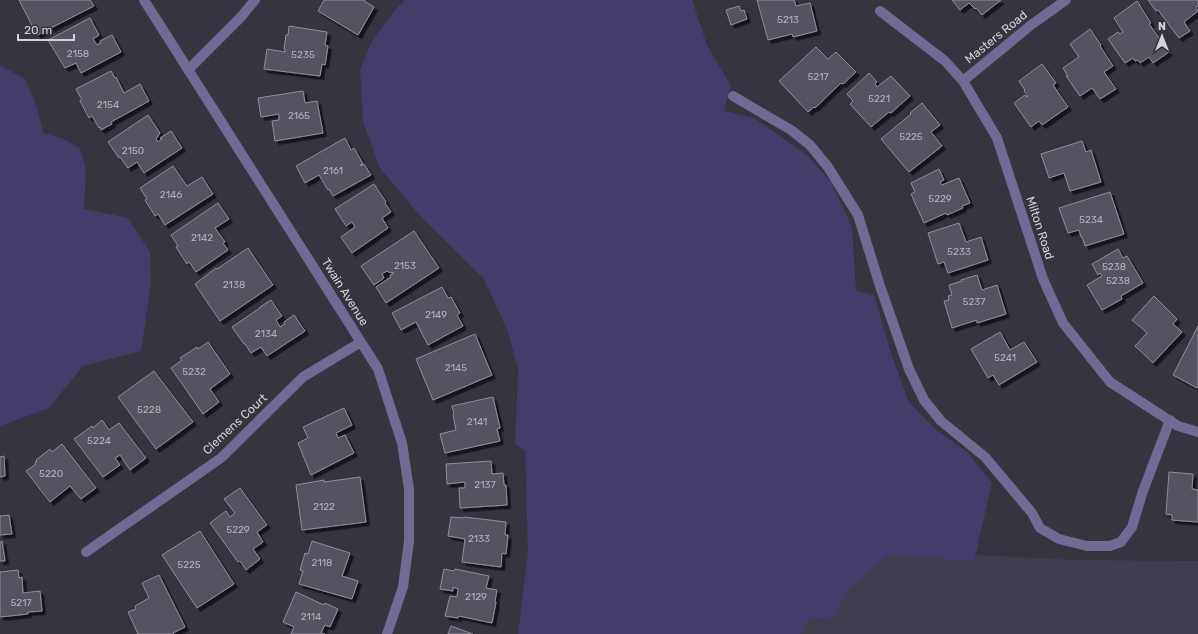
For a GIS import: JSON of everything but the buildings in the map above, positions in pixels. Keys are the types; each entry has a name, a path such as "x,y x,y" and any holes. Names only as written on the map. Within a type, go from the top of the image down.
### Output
{"street":[{"name":"Twain Avenue","path":"144,0 378,369 402,443 408,488 409,541 403,587 387,634"},
{"path":"188,70 240,18 255,0"},
{"name":"Masters Road","path":"963,81 1031,25 1066,0"},
{"name":"Milton Road","path":"880,11 945,61 963,81 997,138 1043,279 1063,323 1110,382 1178,426 1198,432"},
{"path":"734,96 791,130 810,144 828,167 858,215 880,286 909,369 924,400 941,421 985,457 1032,513 1040,528 1059,539 1087,546 1110,546 1121,542 1132,527 1142,491 1170,420"},
{"name":"Clemens Court","path":"86,552 221,458 303,377 361,342"}],"shaded area":[{"path":"405,0 692,0 707,45 731,86 724,111 754,118 807,155 831,182 852,227 856,291 874,295 893,359 909,402 935,429 967,452 992,483 974,561 888,555 849,589 831,619 808,619 800,634 518,634 528,552 525,451 515,444 518,369 508,332 484,279 422,218 380,168 363,122 360,70 371,43 394,11"},
{"path":"0,65 26,80 38,111 43,133 61,138 80,148 86,170 84,209 128,218 150,252 151,284 141,351 83,366 49,408 0,426"},
{"path":"803,546 1074,560 1198,561 1198,634 793,634"}]}
